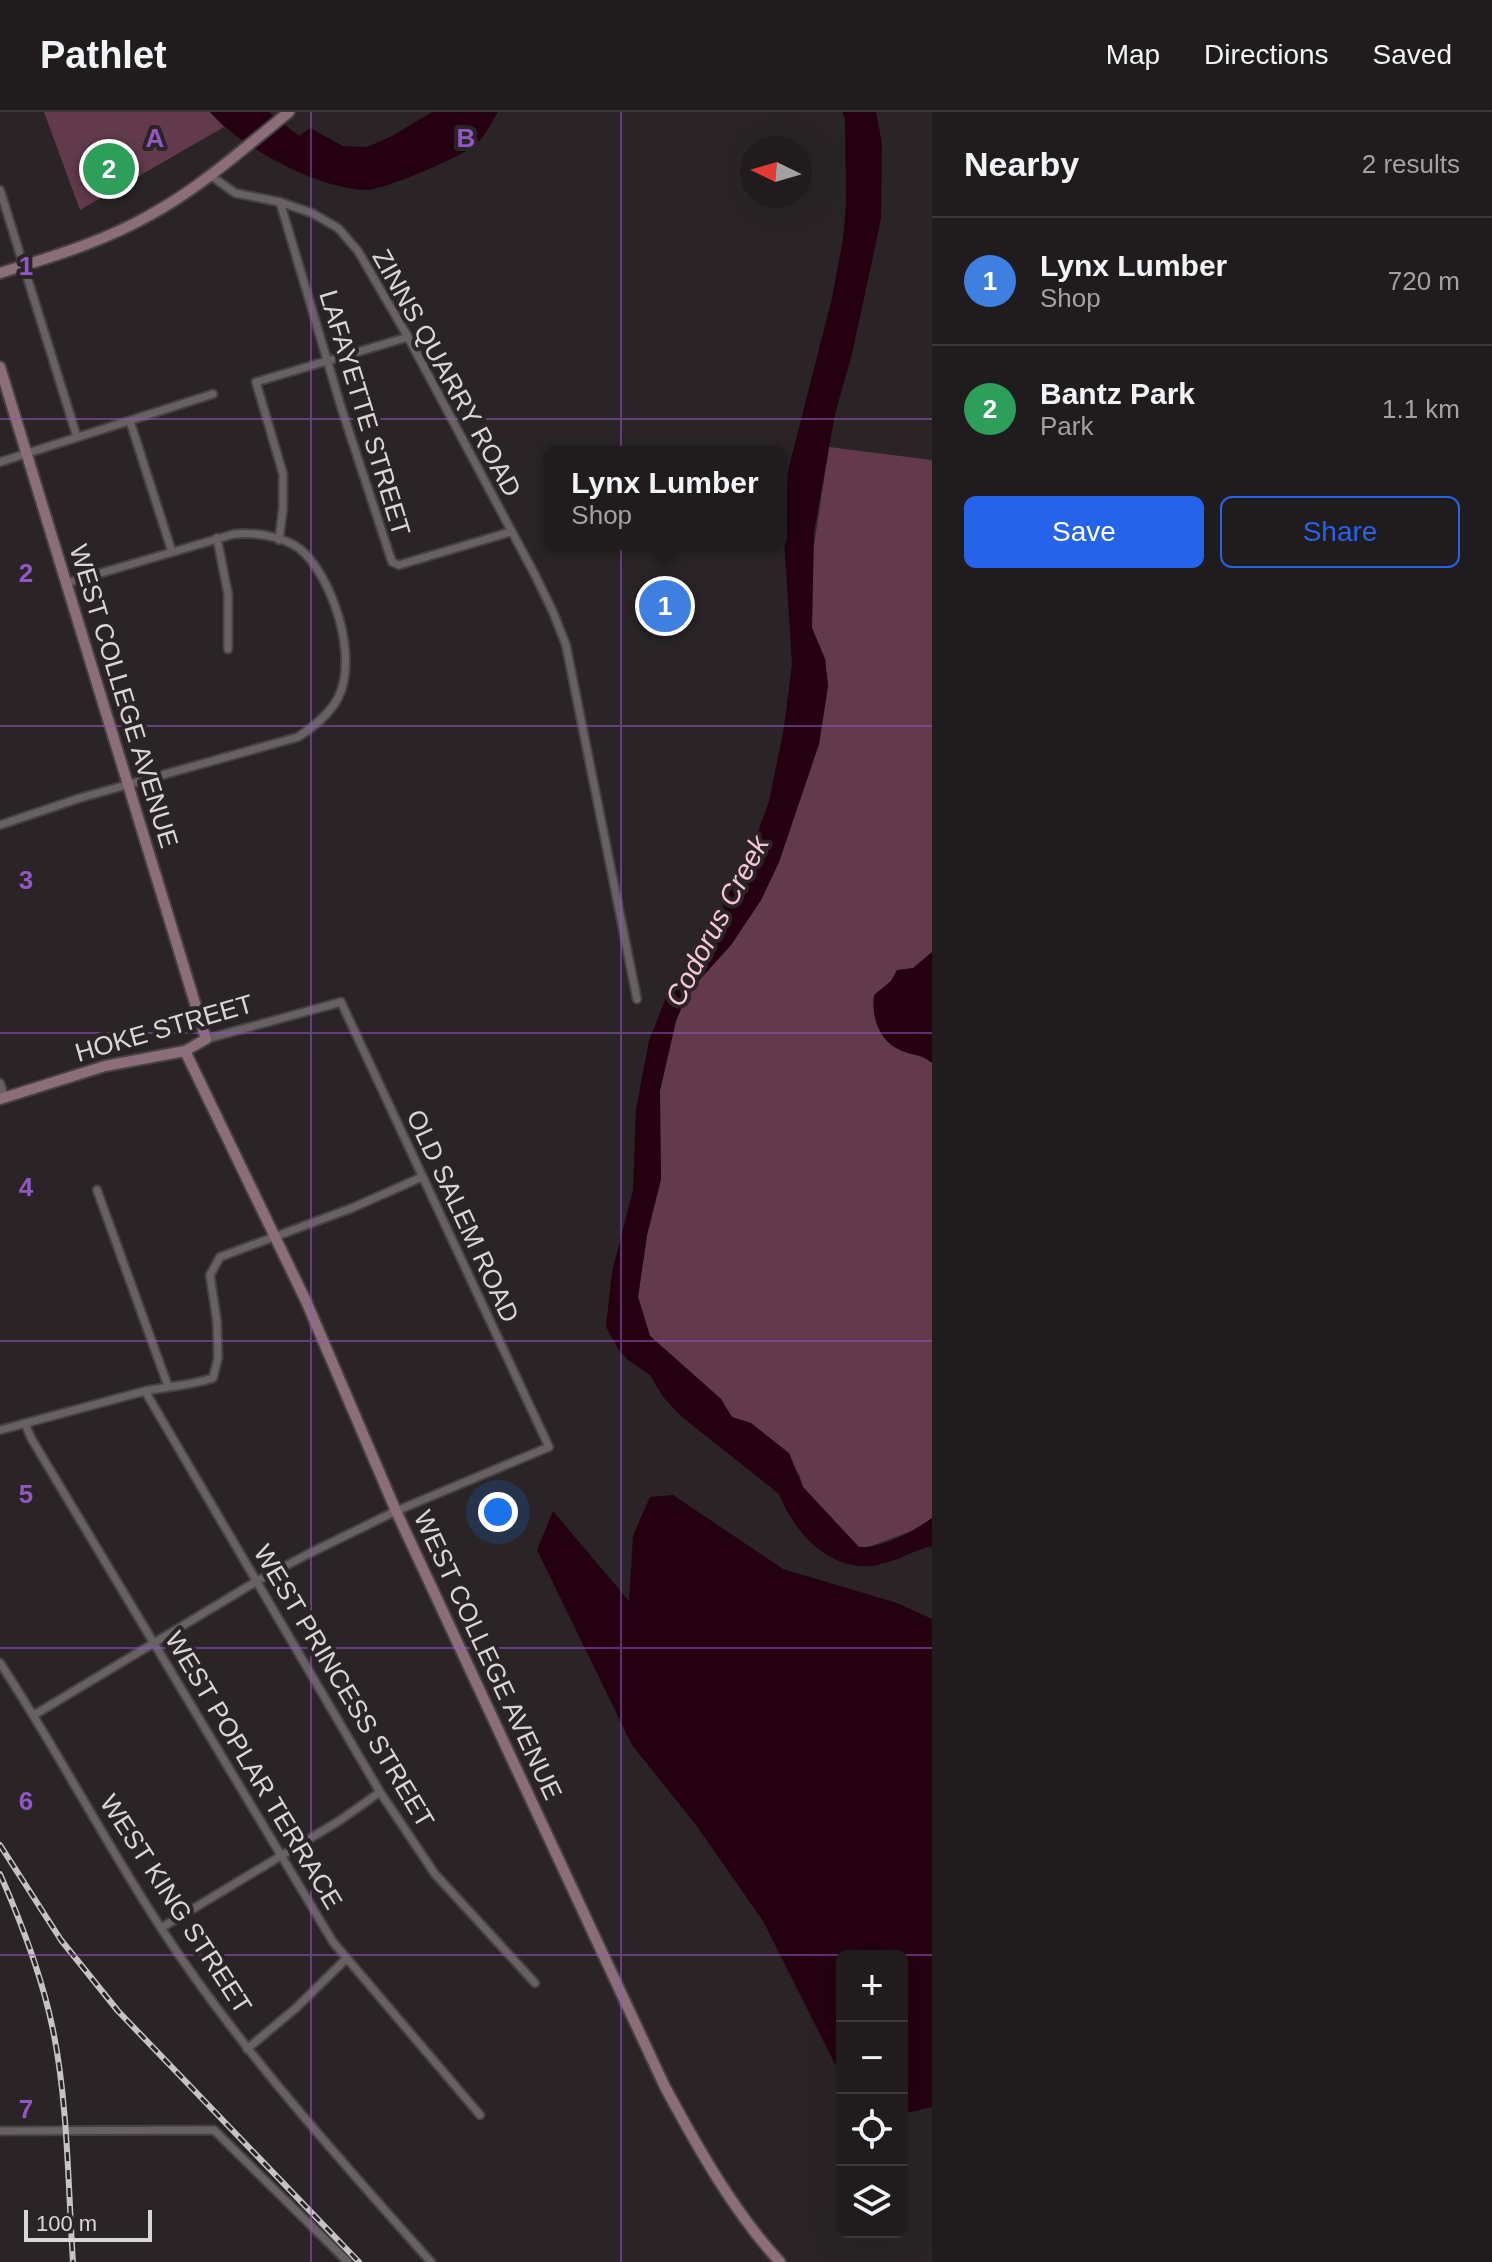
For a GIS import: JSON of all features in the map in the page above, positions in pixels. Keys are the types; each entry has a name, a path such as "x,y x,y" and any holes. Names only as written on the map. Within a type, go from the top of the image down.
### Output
{"street":[{"path":"0,273 115,234 151,215 210,175 289,112"},
{"name":"ZINNS QUARRY ROAD","path":"210,175 235,193 280,202 312,213 338,228 358,251 408,337 553,612 566,645 637,999"},
{"path":"0,190 77,437"},
{"name":"LAFAYETTE STREET","path":"280,202 392,562 399,565 510,532"},
{"path":"279,540 283,474 256,382 408,337"},
{"name":"WEST COLLEGE AVENUE","path":"0,367 206,1039"},
{"path":"0,462 213,394"},
{"path":"130,421 172,552"},
{"path":"0,825 298,737 315,726 339,697 345,675 345,655 336,609 321,574 297,547 251,532 217,538 67,583"},
{"path":"217,538 228,594 228,649"},
{"name":"HOKE STREET","path":"2,1099 105,1066 185,1051 206,1039 341,1002"},
{"name":"OLD SALEM ROAD","path":"341,1002 549,1447 396,1511"},
{"name":"WEST COLLEGE AVENUE","path":"185,1051 306,1301 396,1511 665,2087 703,2157 780,2262"},
{"path":"0,1083 2,1099"},
{"path":"0,1430 145,1391 168,1386 190,1386 213,1378 218,1358 210,1275 220,1257 274,1239 422,1177"},
{"path":"97,1190 168,1386"},
{"name":"WEST PRINCESS STREET","path":"145,1391 380,1792 435,1874 535,1983"},
{"name":"WEST POPLAR TERRACE","path":"25,1423 28,1434 346,1959 480,2115"},
{"path":"34,1715 156,1645 257,1581 396,1511"},
{"name":"WEST KING STREET","path":"0,1663 161,1928 247,2049 431,2262"},
{"path":"161,1928 380,1792"},
{"path":"247,2049 296,2008 346,1959"},
{"path":"0,2131 214,2130 348,2262"}],"shaded area":[{"path":"44,112 210,112 224,127 80,210"},
{"path":"829,447 932,460 932,1518 917,1529 866,1548 854,1544 803,1487 799,1474 751,1423 731,1417 721,1399 650,1336 638,1297 647,1235 661,1179 659,1091 676,1021 690,988 731,945 761,900 779,862 819,744 828,686 825,659 812,628 812,558"}],"water":[{"path":"210,112 269,112 299,136 310,128 343,146 367,147 432,112 498,112 481,139 465,152 403,180 365,190 325,182 281,164 241,139"},
{"name":"Codorus Creek","path":"842,112 876,112 882,143 881,219 852,354 835,414 814,532 812,628 825,659 828,686 819,744 779,862 761,900 731,945 687,994 676,1021 660,1091 661,1179 647,1235 638,1297 650,1336 721,1399 732,1417 751,1423 789,1453 803,1487 859,1547 888,1542 932,1518 932,1546 872,1566 841,1562 815,1546 794,1522 779,1494 682,1417 663,1397 650,1375 619,1350 606,1327 612,1272 633,1190 636,1109 649,1041 667,995 715,921 753,846 769,801 784,728 792,664 785,550 788,471 832,298 843,239 846,204 845,119"},
{"path":"932,952 932,1063 888,1042 878,1028 873,1003 874,995 891,981 897,970 913,968"},
{"path":"673,1495 783,1569 897,1603 932,1619 932,2107 908,2113 908,1950 836,1950 836,2066 763,1921 696,1825 632,1745 537,1550 553,1511 629,1601 633,1536 650,1497"}],"railway":[{"path":"0,1845 61,1940 118,2011 359,2262"},
{"path":"0,1874 31,1950 53,2030 65,2116 73,2262"}],"place":[{"name":"Bantz Park","path":"109,169"},
{"name":"Lynx Lumber","path":"665,606"}]}
